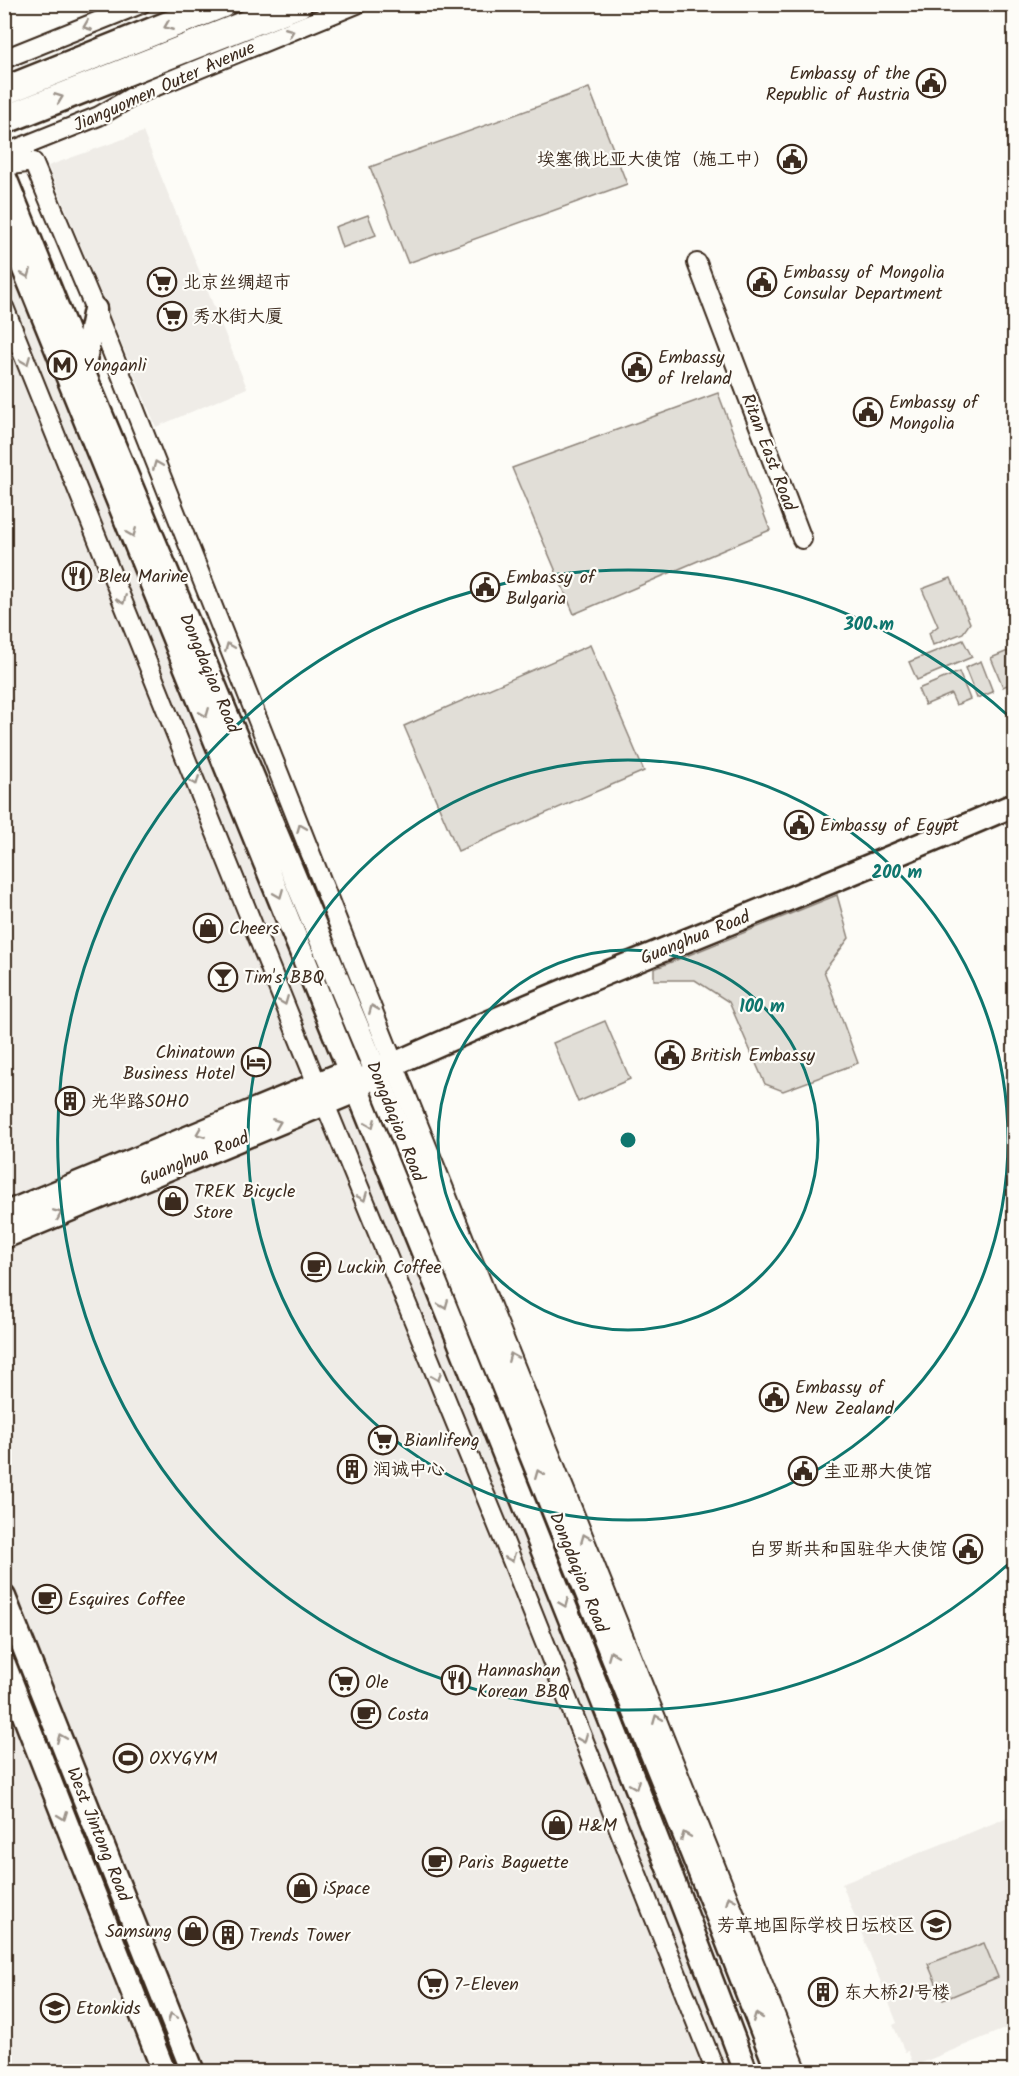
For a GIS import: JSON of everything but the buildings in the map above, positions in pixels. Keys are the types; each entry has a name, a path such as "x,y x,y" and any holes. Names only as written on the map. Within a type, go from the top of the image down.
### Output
{"highway":[{"path":"4,91 222,4"},
{"name":"Jianguomen Outer Avenue","path":"4,120 298,4"}],"main road":[{"name":"Dongdaqiao Road","path":"4,175 83,371 385,1066 778,2072"},
{"name":"Dongdaqiao Road","path":"4,220 354,1080 592,1674 746,2072"},
{"path":"83,371 95,309"},
{"name":"Guanghua Road","path":"4,1237 321,1094 512,1011 929,842 1014,805"},
{"name":"Guanghua Road","path":"4,1214 321,1094"},
{"name":"West Jintong Road","path":"4,1597 193,2072"},
{"name":"West Jintong Road","path":"4,1664 164,2072"}],"street":[{"path":"4,59 141,4"},
{"name":"Jianguomen Outer Avenue","path":"4,154 99,116 137,94 357,4"},
{"path":"4,166 33,162 95,309 385,1066 798,2072"},
{"name":"Ritan East Road","path":"697,263 802,539"},
{"path":"4,307 321,1094 522,1584 716,2072"}],"shaded area":[{"path":"589,88 627,184 408,263 370,167"},
{"path":"143,132 247,388 156,427 48,166"},
{"path":"5,199 375,1069 737,2071 5,2071"},
{"path":"368,215 376,235 342,248 335,227"},
{"path":"718,393 770,530 574,614 512,468"},
{"path":"951,578 970,623 963,633 933,645 929,633 938,626 922,589"},
{"path":"963,640 972,657 917,680 909,662"},
{"path":"590,645 644,771 458,851 404,726"},
{"path":"1008,651 1014,666 1014,682 1003,687 991,658"},
{"path":"981,661 993,692 977,698 965,668"},
{"path":"959,672 970,699 956,705 951,694 925,705 918,689"},
{"path":"837,895 849,938 824,971 858,1063 783,1091 765,1084 729,1002 695,980 654,980 654,969"},
{"path":"605,1021 630,1079 578,1102 553,1043"},
{"name":"芳草地国际学校日坛校区","path":"1014,1815 1014,2025 914,2066 893,2025 897,2023 842,1884"},
{"path":"984,1943 998,1977 943,2000 928,1964"}],"place":[{"name":"Embassy of the Republic of Austria","path":"931,83"},
{"name":"埃塞俄比亚大使馆（施工中）","path":"792,159"},
{"name":"北京丝绸超市","path":"162,282"},
{"name":"Embassy of Mongolia Consular Department","path":"762,282"},
{"name":"秀水街大厦","path":"172,316"},
{"name":"Yonganli","path":"62,365"},
{"name":"Embassy of Ireland","path":"637,367"},
{"name":"Embassy of Mongolia","path":"868,412"},
{"name":"Bleu Marine","path":"77,576"},
{"name":"Embassy of Bulgaria","path":"485,587"},
{"name":"Embassy of Egypt","path":"799,825"},
{"name":"Cheers","path":"208,928"},
{"name":"Tim's BBQ","path":"223,977"},
{"name":"British Embassy","path":"670,1055"},
{"name":"Chinatown Business Hotel","path":"256,1062"},
{"name":"光华路SOHO","path":"70,1101"},
{"name":"TREK Bicycle Store","path":"173,1201"},
{"name":"Luckin Coffee","path":"316,1267"},
{"name":"Embassy of New Zealand","path":"774,1397"},
{"name":"Bianlifeng","path":"383,1440"},
{"name":"润诚中心","path":"352,1469"},
{"name":"圭亚那大使馆","path":"803,1471"},
{"name":"白罗斯共和国驻华大使馆","path":"968,1549"},
{"name":"Esquires Coffee","path":"47,1599"},
{"name":"Hannashan Korean BBQ","path":"456,1680"},
{"name":"Ole","path":"344,1682"},
{"name":"Costa","path":"366,1714"},
{"name":"OXYGYM","path":"128,1758"},
{"name":"H&M","path":"557,1825"},
{"name":"Paris Baguette","path":"437,1862"},
{"name":"iSpace","path":"302,1888"},
{"name":"芳草地国际学校日坛校区","path":"936,1925"},
{"name":"Samsung","path":"193,1931"},
{"name":"Trends Tower","path":"228,1935"},
{"name":"7-Eleven","path":"433,1984"},
{"name":"东大桥21号楼","path":"823,1992"},
{"name":"Etonkids","path":"55,2008"}]}
